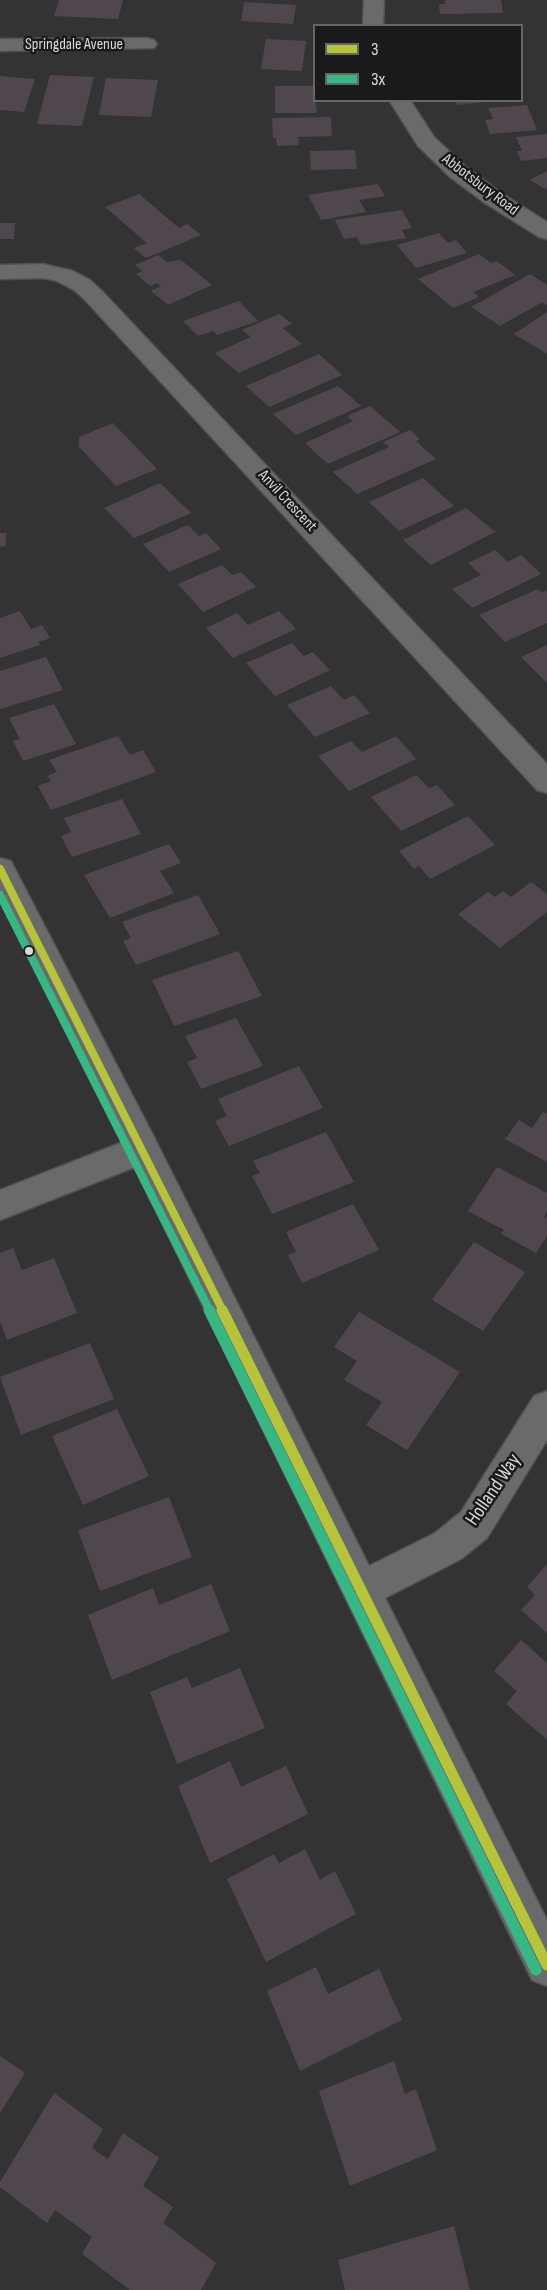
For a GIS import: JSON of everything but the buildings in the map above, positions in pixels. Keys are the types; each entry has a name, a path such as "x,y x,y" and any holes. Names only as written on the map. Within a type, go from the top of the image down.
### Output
{"street":[{"path":"373,24 374,0"},
{"name":"Springdale Avenue","path":"0,45 147,44"},
{"name":"Abbotsbury Road","path":"400,102 426,141 458,172 493,198 547,232"},
{"name":"Anvil Crescent","path":"0,272 44,271 65,276 82,285 94,296 547,782"},
{"path":"0,869 143,1149 547,1965"},
{"path":"0,1205 143,1149"},
{"name":"Holland Way","path":"362,1590 448,1546 474,1526 547,1408"}],"transit line":[{"name":"3","path":"0,869 143,1149 547,1965"},
{"name":"3x","path":"0,895 132,1154 536,1970"}]}
